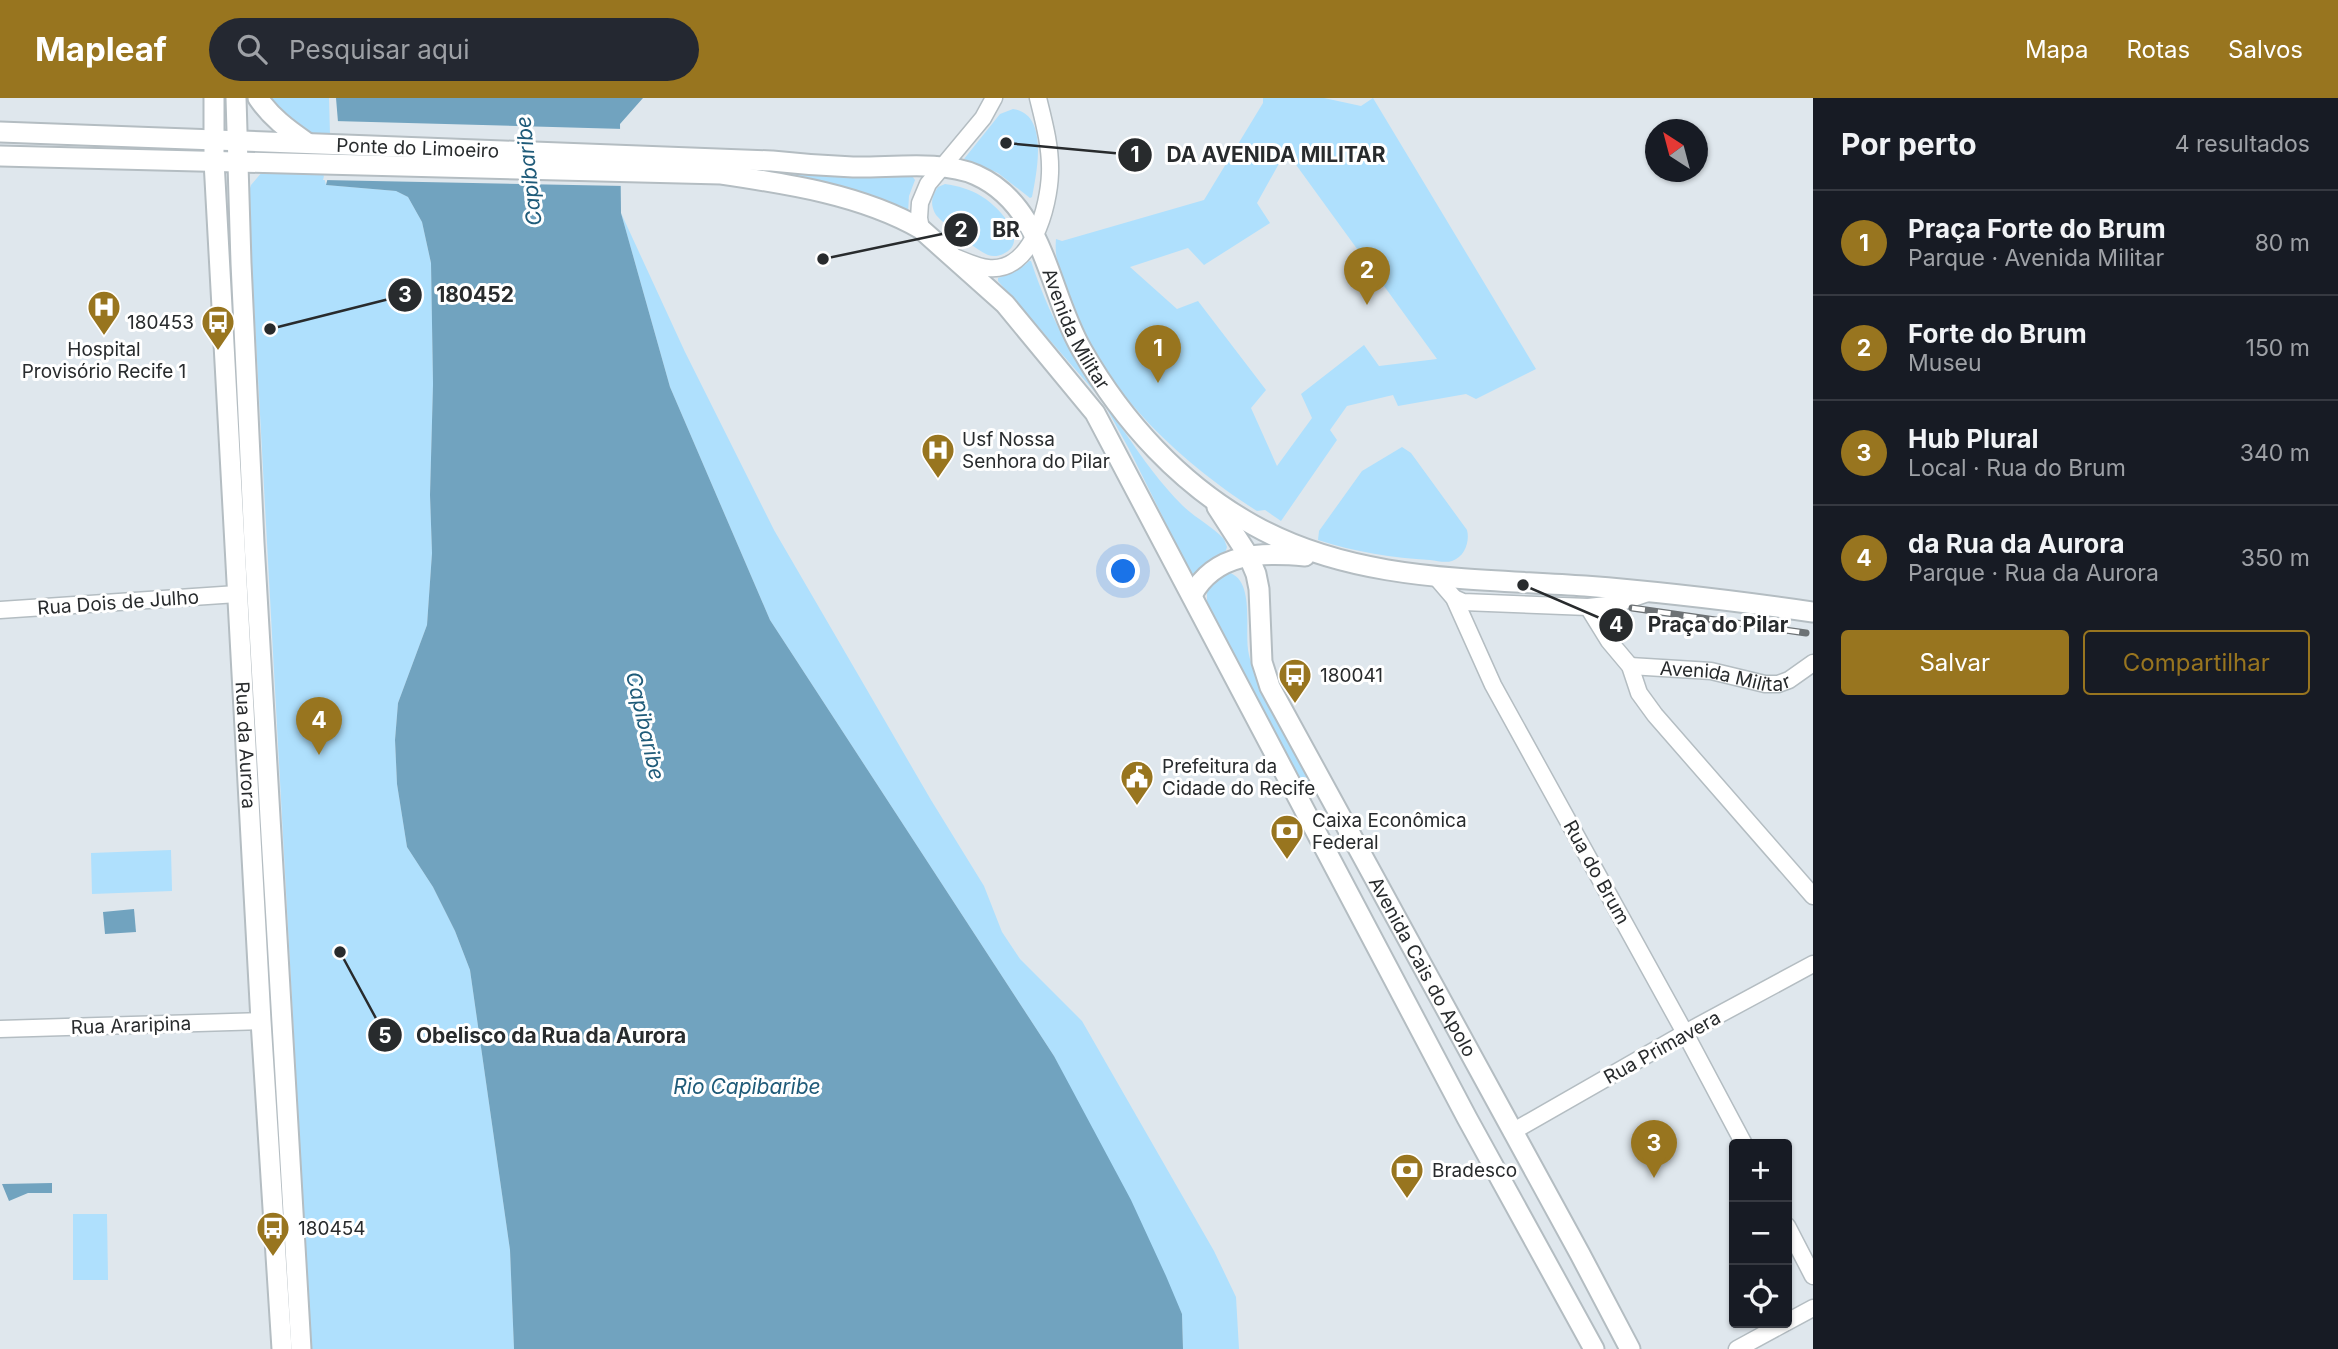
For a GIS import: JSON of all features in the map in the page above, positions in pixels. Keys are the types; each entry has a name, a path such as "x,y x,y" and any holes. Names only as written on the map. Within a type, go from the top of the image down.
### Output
{"main road":[{"name":"Rua da Aurora","path":"214,98 214,161 237,594 282,1349"},
{"name":"Rua da Aurora","path":"236,98 254,543 301,1349"},
{"path":"258,98 286,129 313,142"},
{"name":"Ponte do Limoeiro","path":"0,132 313,142 643,164"},
{"name":"Ponte do Limoeiro","path":"0,156 318,163 643,164"},
{"name":"Avenida Militar","path":"643,164 772,161 850,167 944,167 974,174 995,186 1017,207 1035,235 1079,347 1108,393 1145,439 1213,500 1291,545 1327,557 1436,577 1716,598 1813,612"},
{"name":"Avenida Militar","path":"643,164 791,184 862,205 910,222 921,229 1006,304 1095,413 1192,595"},
{"name":"Avenida Cais do Apolo","path":"1213,500 1248,555 1259,589 1262,662 1270,687 1630,1349"},
{"path":"1192,595 1209,573 1222,564 1248,555"},
{"name":"Avenida Militar","path":"1248,555 1327,557"},
{"name":"Avenida Cais do Apolo","path":"1192,595 1467,1118 1594,1349"}],"street":[{"path":"921,229 920,203 928,184 983,118 993,98"},
{"path":"952,255 971,264 990,268 1007,265 1018,259 1030,246 1046,207 1051,172 1038,98"},
{"path":"1436,577 1454,598"},
{"name":"Avenida Militar","path":"1454,598 1463,602 1588,607 1616,604 1651,592"},
{"name":"Rua Dois de Julho","path":"0,610 237,594"},
{"name":"Rua do Brum","path":"1454,598 1493,685 1741,1139"},
{"path":"1588,607 1609,641 1630,666 1639,693 1655,715 1813,896"},
{"name":"Avenida Militar","path":"1630,666 1711,671 1765,684 1778,684 1789,680 1813,663"},
{"name":"Rua Primavera","path":"1512,1132 1685,1033 1813,964"},
{"name":"Rua Araripina","path":"0,1029 261,1021"},
{"path":"1792,1236 1813,1276"},
{"path":"1792,1319 1813,1308"},
{"path":"1737,1349 1775,1328"}],"shaded area":[{"path":"263,98 329,98 330,136 300,132"},
{"path":"1263,98 1324,98 1361,106 1373,98 1536,369 1476,399 1466,394 1398,406 1393,395 1347,406 1330,430 1337,440 1281,521 1265,510 1257,511 1198,468 1144,418 1121,391 1082,330 1061,275 1056,246 1056,239 1062,241 1204,200 1263,103","holes":["1286,151 1437,359 1379,366 1364,345 1301,394 1312,418 1277,466 1251,408 1266,390 1198,301 1177,309 1130,267 1188,248 1204,265 1270,223 1257,203"]},
{"path":"1013,109 1024,113 1032,121 1036,132 1038,159 1030,198 998,173 964,159 1000,114"},
{"path":"783,167 912,176 915,180 909,196 908,212 816,180 775,171"},
{"path":"263,171 323,173 326,185 396,191 408,197 422,222 431,263 432,553 427,625 398,703 395,740 397,784 407,847 433,887 455,931 470,970 510,1250 514,1349 311,1349 248,194 251,185"},
{"path":"945,184 973,191 995,207 1013,232 1014,241 1011,248 1000,255 988,255 940,219 934,211 932,201 938,187"},
{"path":"621,213 685,352 774,530 984,886 1002,932 1020,959 1082,1021 1214,1251 1236,1297 1239,1349 1183,1349 1182,1314 1054,1056 770,620 670,387"},
{"path":"1029,261 1060,331 1111,413 1174,497 1224,539 1227,547 1225,553 1208,561 1195,573 1191,574 1102,400 998,281 998,278 1015,272"},
{"path":"1402,447 1411,453 1467,530 1467,544 1460,556 1447,562 1402,558 1318,540 1319,531 1362,471"},
{"path":"1227,572 1236,577 1246,595 1250,659 1273,710 1311,781 1303,785 1207,604 1207,586"},
{"path":"171,850 172,891 92,894 91,853"},
{"path":"73,1214 107,1214 108,1280 73,1280"}],"water":[{"name":"Rio Capibaribe","path":"336,98 643,98 620,124 621,213 670,387 770,620 1054,1056 1131,1200 1166,1276 1182,1314 1183,1349 514,1349 510,1250 470,970 455,931 433,887 407,847 397,784 395,740 398,703 427,625 432,553 431,263 422,222 408,197 396,191 326,185 339,134"},
{"path":"134,909 136,932 105,934 103,912"},
{"path":"52,1183 52,1193 28,1193 9,1201 2,1184"}],"pier":[{"path":"334,121 624,129 625,186 323,180 335,133"}],"railway":[{"path":"1632,608 1806,633"}],"place":[{"name":"DA AVENIDA MILITAR","path":"1006,143"},
{"name":"BR","path":"823,259"},
{"name":"Forte do Brum","path":"1367,305"},
{"name":"180452","path":"270,329"},
{"name":"Hospital Provisório Recife 1","path":"104,337"},
{"name":"180453","path":"218,352"},
{"name":"Praça Forte do Brum","path":"1158,383"},
{"name":"Usf Nossa Senhora do Pilar","path":"938,480"},
{"name":"Praça do Pilar","path":"1523,585"},
{"name":"180041","path":"1295,705"},
{"name":"da Rua da Aurora","path":"319,755"},
{"name":"Prefeitura da Cidade do Recife","path":"1137,807"},
{"name":"Caixa Econômica Federal","path":"1287,861"},
{"name":"Obelisco da Rua da Aurora","path":"340,952"},
{"name":"Hub Plural","path":"1654,1178"},
{"name":"Bradesco","path":"1407,1200"},
{"name":"180454","path":"273,1258"}],"water label":[{"name":"Capibaribe","path":"529,171"},
{"name":"Capibaribe","path":"645,726"}]}
